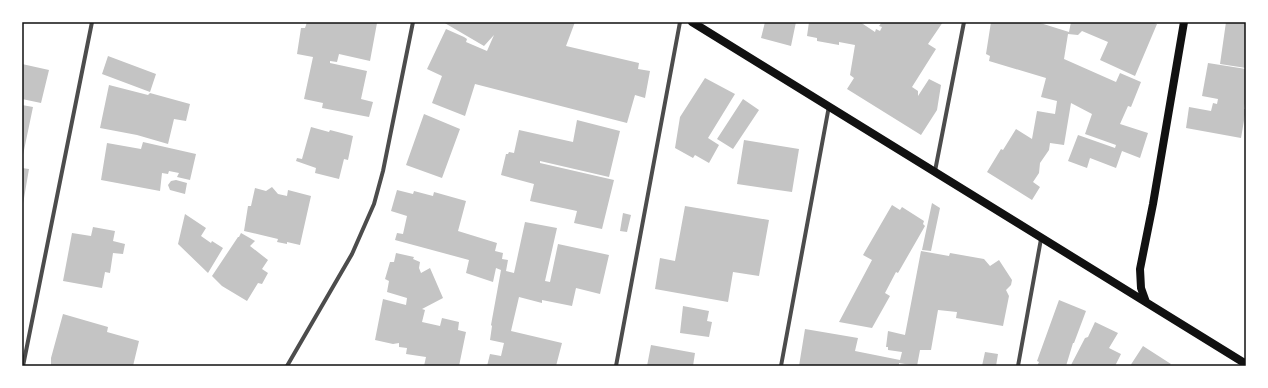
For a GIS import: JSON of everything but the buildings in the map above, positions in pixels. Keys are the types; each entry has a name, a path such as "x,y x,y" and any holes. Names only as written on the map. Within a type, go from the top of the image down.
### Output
{"main road":[{"path":"692,22 1246,364"},
{"path":"1146,302 1141,288 1140,269 1153,204 1184,22"}],"street":[{"path":"23,366 92,22"},
{"path":"287,366 352,254 374,204 383,171 413,22"},
{"path":"616,366 680,22"},
{"path":"935,171 964,22"},
{"path":"781,366 829,106"},
{"path":"1018,366 1042,239"}]}
